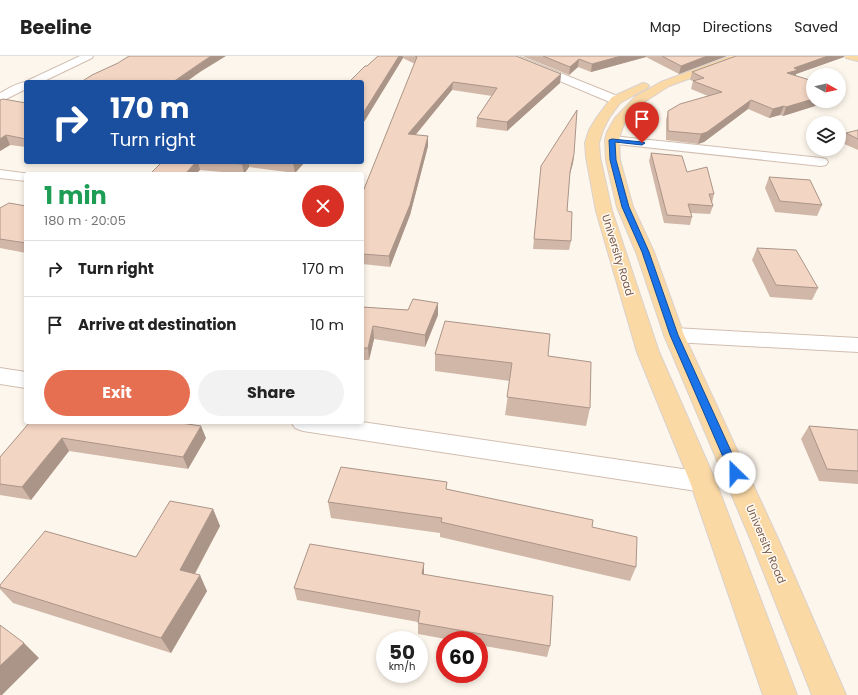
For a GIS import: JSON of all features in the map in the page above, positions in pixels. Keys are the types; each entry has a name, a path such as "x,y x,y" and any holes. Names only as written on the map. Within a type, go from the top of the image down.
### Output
{"main road":[{"name":"University Road","path":"718,56 686,67 647,84 616,100 603,117 596,130 592,144 593,157 604,211 648,352 707,492 780,695"},
{"name":"University Road","path":"741,56 665,84 640,99 618,121 612,140 613,160 625,207 646,252 674,335 748,501 829,695"},
{"path":"850,56 858,58"},
{"path":"707,492 748,501"}],"street":[{"path":"37,80 88,56"},
{"path":"509,56 616,100"},
{"path":"0,98 24,86"},
{"path":"612,140 821,162"},
{"path":"0,174 24,177"},
{"path":"674,335 858,345"},
{"path":"0,376 24,380"},
{"path":"315,424 707,492"}],"building":[{"path":"129,56 211,56 176,80 84,80"},
{"path":"378,56 399,56 364,112 364,80 351,80 365,66 367,66"},
{"path":"415,56 516,56 561,74 507,122 477,118 497,88 453,82 408,134 428,136 410,205 389,256 364,254 364,189 417,57"},
{"path":"543,56 621,56 592,64 579,59 570,67"},
{"path":"662,56 707,56 681,66"},
{"path":"736,56 828,56 794,68 798,70 787,73 806,79 806,101 773,109 751,100 707,132 701,134 668,131 668,111 680,104 722,92 693,81 704,78 692,72"},
{"path":"3,99 24,103 24,139 6,135 0,139 0,100"},
{"path":"577,110 574,154 570,172 567,211 572,212 571,241 534,239 541,166"},
{"path":"858,130 858,139 846,133"},
{"path":"651,153 682,156 687,172 707,167 714,194 709,194 713,206 688,204 692,217 667,215"},
{"path":"160,164 194,164 187,172 152,172"},
{"path":"769,177 810,180 822,205 780,201"},
{"path":"9,203 24,206 24,243 0,239 0,208"},
{"path":"757,248 796,250 818,288 776,285"},
{"path":"413,299 438,303 425,335 373,326 368,348 364,348 364,307 408,310"},
{"path":"445,321 550,334 548,356 591,362 590,408 507,397 512,363 435,354"},
{"path":"28,424 188,424 201,426 183,457 62,438 22,487 0,484 0,457"},
{"path":"809,426 858,430 858,471 827,469"},
{"path":"341,467 447,482 446,489 593,520 592,527 637,537 636,567 441,522 442,518 328,502"},
{"path":"170,501 213,509 180,570 200,575 161,638 0,587 0,585 45,531 136,557"},
{"path":"310,544 424,563 422,574 553,596 550,646 488,635 488,631 464,631 418,623 420,611 294,588"},
{"path":"0,625 24,643 0,666"}],"route":[{"path":"642,143 612,140 613,160 625,207 646,252 674,335 735,473"}]}
